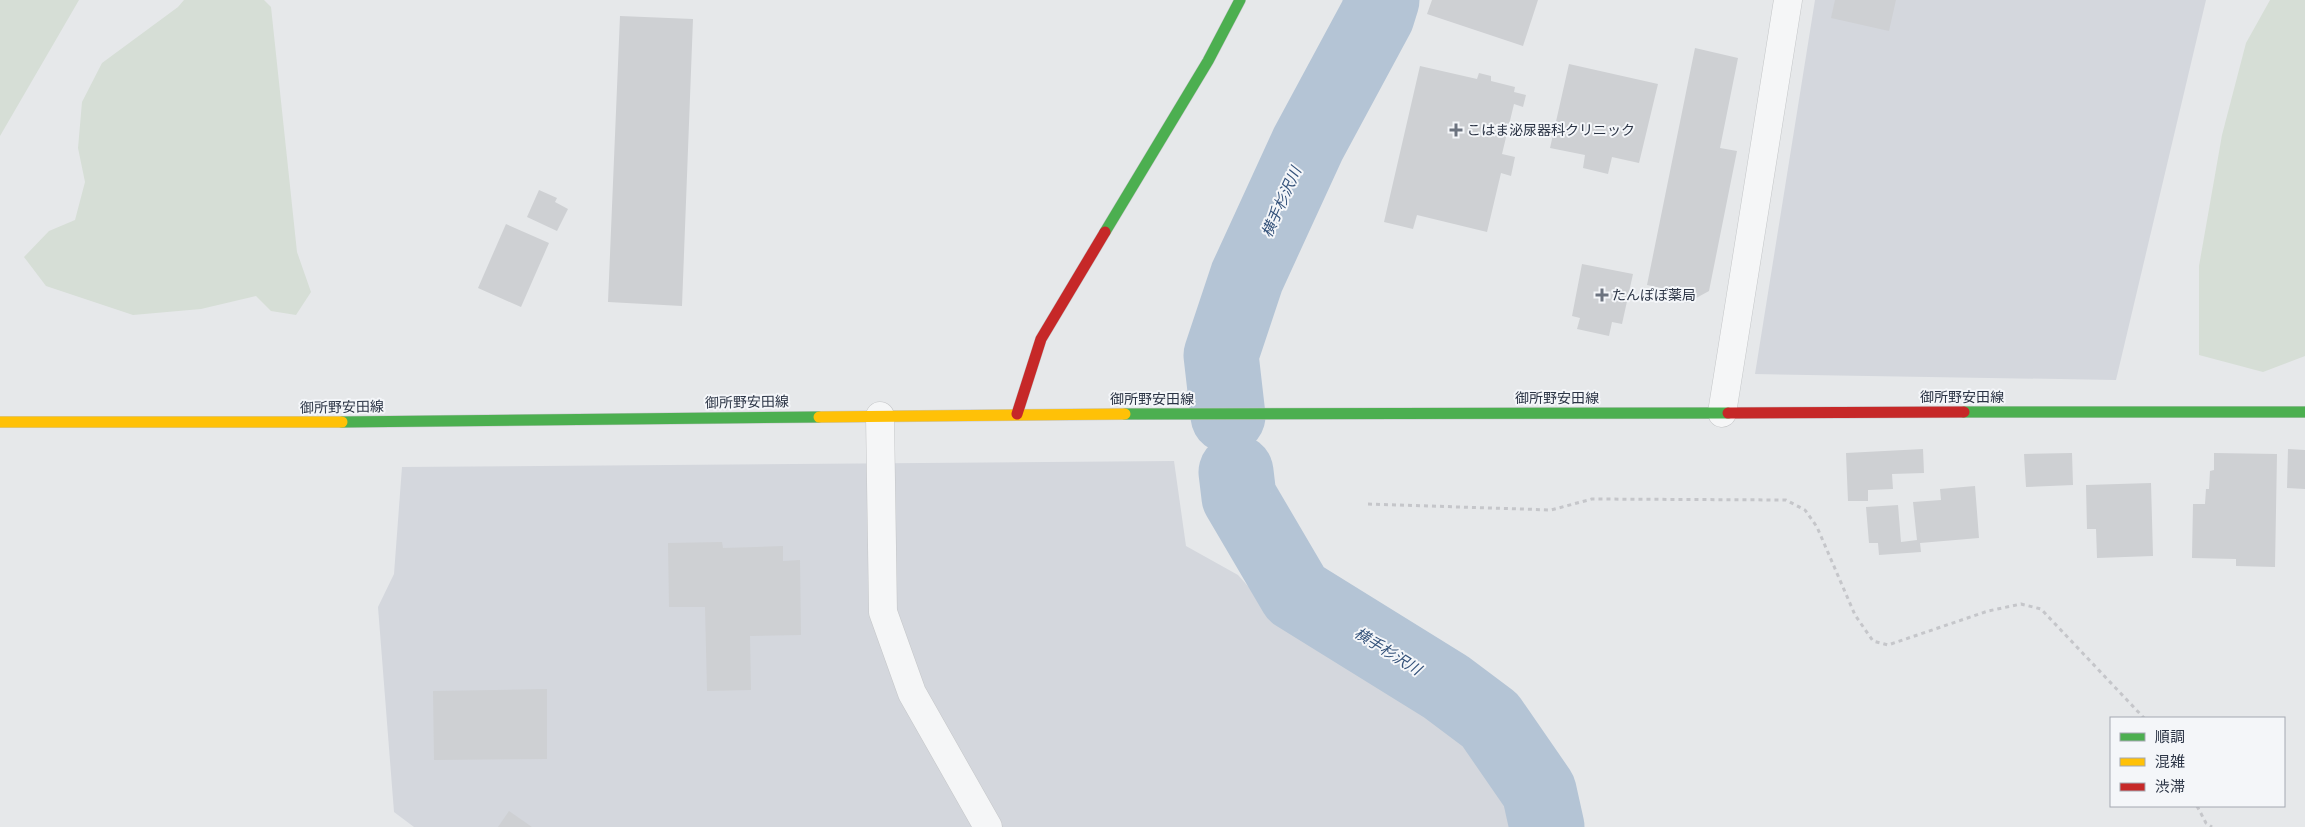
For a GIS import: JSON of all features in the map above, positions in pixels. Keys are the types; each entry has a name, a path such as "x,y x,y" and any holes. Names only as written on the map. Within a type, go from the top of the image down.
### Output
{"main road":[{"path":"1017,414 1041,339 1208,61 1240,0"},
{"name":"御所野安田線","path":"0,422 270,423 1017,414 2305,412"}],"street":[{"path":"1722,413 1788,0"},
{"path":"880,416 883,612 912,693 988,827"}],"path":[{"path":"1368,504 1551,510 1592,499 1786,500 1805,510 1817,528 1855,614 1873,641 1888,645 1988,610 2020,604 2040,610 2143,717"},
{"path":"2198,807 2206,823 2212,827"}],"shaded area":[{"path":"0,0 79,0 0,136"},
{"path":"184,0 264,0 271,7 297,252 311,292 296,315 271,311 256,296 201,309 133,315 46,286 24,257 49,231 75,220 85,182 78,148 82,102 102,63 178,7"},
{"path":"1815,0 2206,0 2116,380 1755,374"},
{"path":"2270,0 2305,0 2305,356 2263,372 2199,355 2199,266 2222,135 2246,43"},
{"path":"1174,461 1186,546 1238,575 1279,621 1448,726 1497,777 1517,820 1517,827 414,827 394,812 378,607 394,574 402,467"}],"building":[{"path":"1432,0 1538,0 1523,46 1427,14"},
{"path":"1835,0 1896,0 1889,31 1831,18"},
{"path":"620,16 693,19 682,306 608,302"},
{"path":"1695,48 1738,58 1720,148 1737,151 1709,291 1687,303 1673,300 1675,291 1647,285"},
{"path":"1569,64 1658,84 1639,163 1612,157 1608,174 1583,168 1585,155 1550,148"},
{"name":"こはま泌尿器科クリニック","path":"1420,66 1477,79 1479,73 1491,76 1491,81 1515,87 1514,92 1526,95 1523,107 1514,104 1502,154 1515,157 1511,176 1501,173 1487,232 1417,215 1413,229 1384,222"},
{"path":"539,190 557,198 555,202 568,209 557,231 527,217"},
{"path":"506,224 549,243 521,307 478,288"},
{"name":"たんぽぽ薬局","path":"1582,264 1633,274 1622,324 1612,322 1609,336 1577,329 1580,318 1572,316"},
{"path":"1923,449 1924,473 1892,474 1893,489 1868,490 1868,501 1848,501 1846,453"},
{"path":"2288,449 2305,450 2305,489 2287,488"},
{"path":"2072,453 2073,485 2026,487 2024,454"},
{"path":"2214,453 2277,454 2275,567 2236,566 2236,559 2192,558 2193,504 2205,504 2206,489 2209,489 2210,471 2214,470"},
{"path":"2151,483 2153,556 2097,558 2096,529 2087,529 2086,485"},
{"path":"1975,486 1979,538 1920,543 1921,552 1879,555 1878,543 1869,543 1866,507 1898,505 1901,542 1917,540 1913,502 1941,500 1940,489"},
{"path":"722,542 723,548 783,546 783,561 800,560 801,635 750,636 751,690 707,691 705,607 669,607 668,543"},
{"path":"547,689 547,759 434,760 433,691"},
{"path":"509,811 532,827 498,827"}],"waterway":[{"name":"横手杉沢川","path":"1228,416 1221,355 1247,277 1308,144 1377,16 1382,0"},
{"name":"横手杉沢川","path":"1236,472 1239,497 1296,594 1446,687 1490,720 1539,791 1547,827"}],"traffic: fast":[{"path":"1105,232 1208,61 1240,0"},
{"path":"1964,412 2305,412"},
{"path":"1125,414 1728,413"},
{"path":"342,422 819,417"}],"traffic: slow":[{"path":"819,417 1125,414"},
{"path":"0,422 342,422"}],"traffic: jam":[{"path":"1017,414 1041,339 1105,232"},
{"path":"1728,413 1964,412"}],"place":[{"name":"こはま泌尿器科クリニック","path":"1456,130"},
{"name":"たんぽぽ薬局","path":"1602,295"}]}
